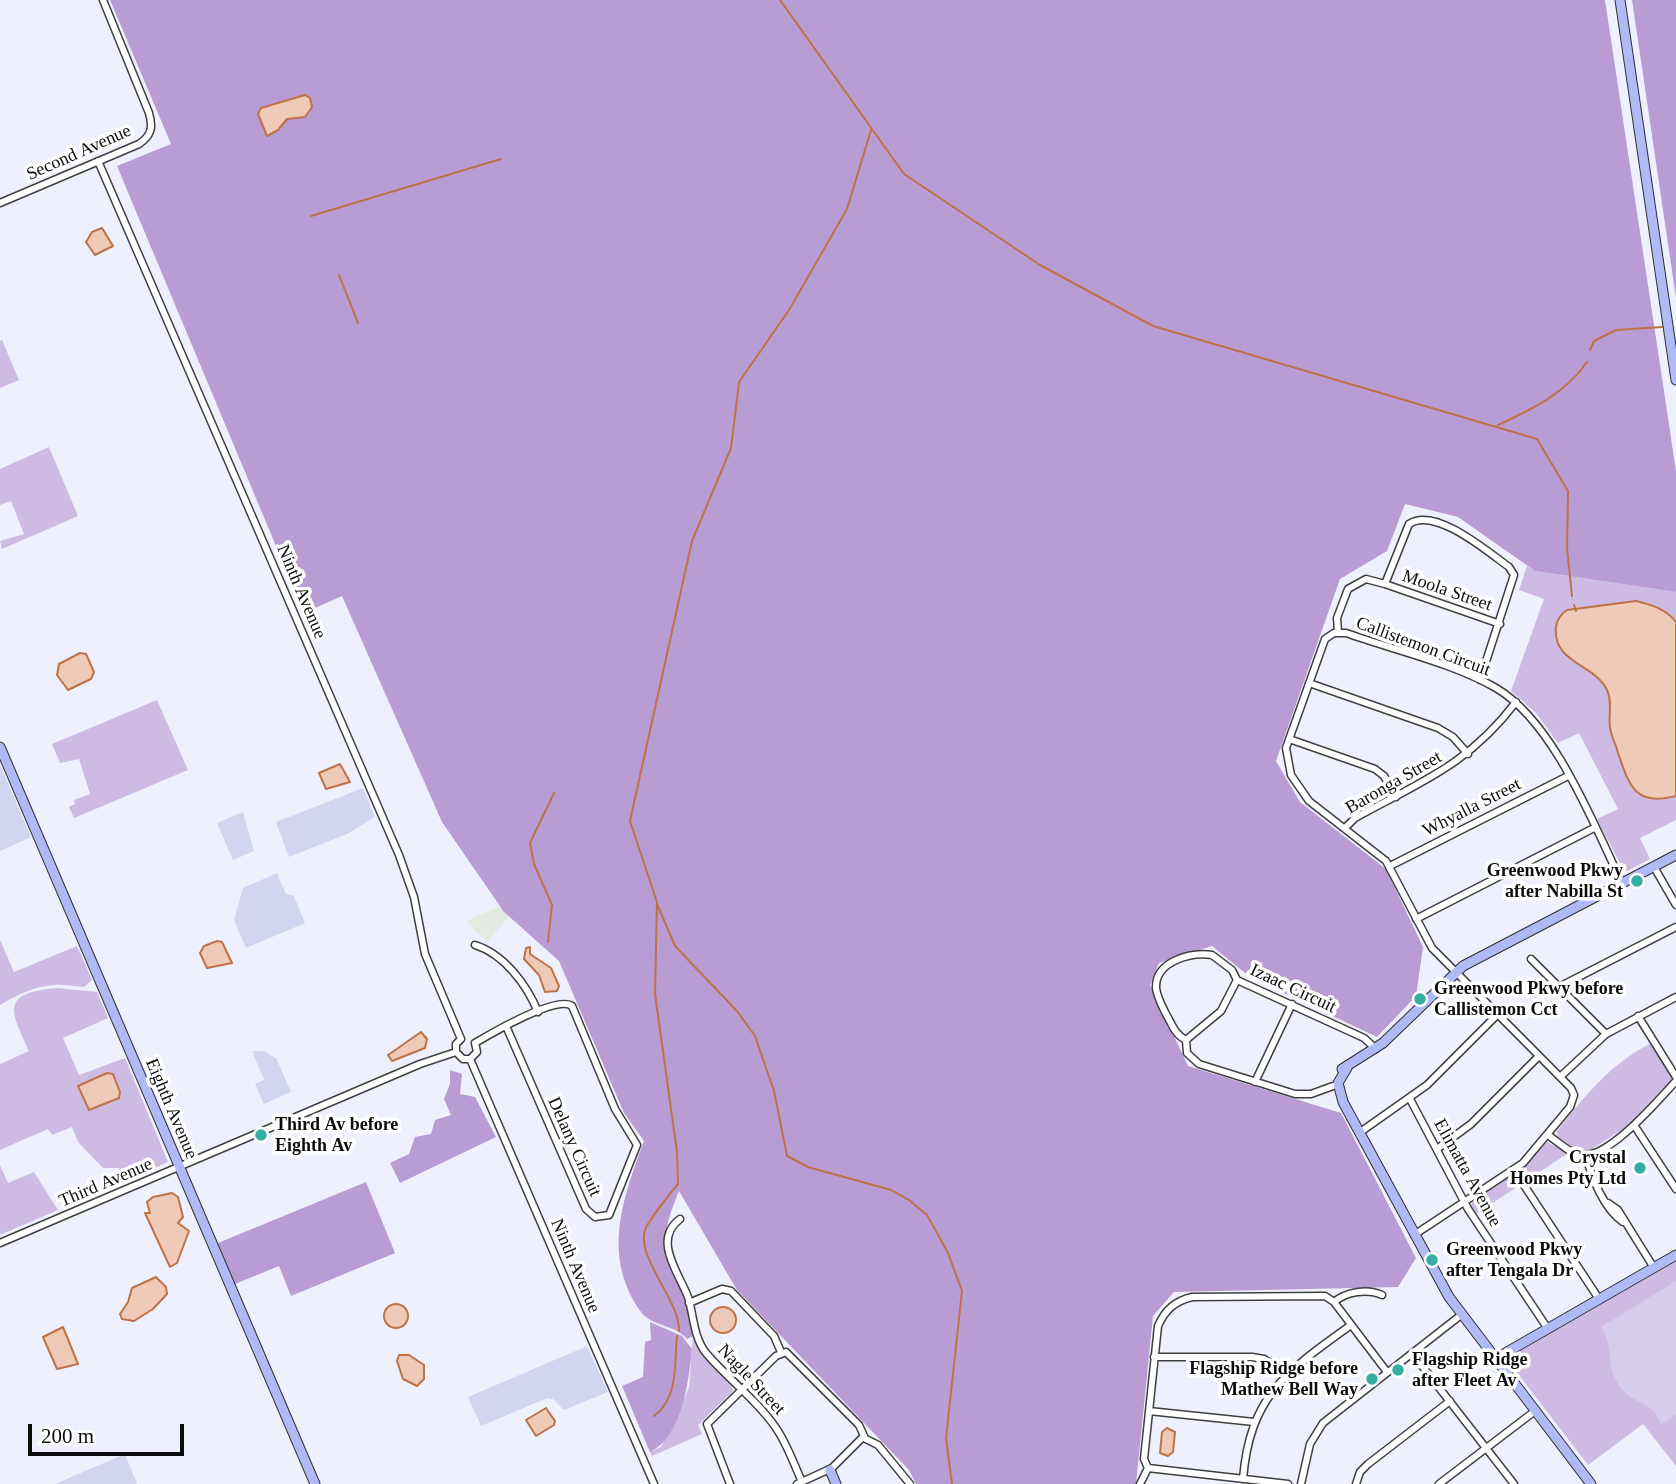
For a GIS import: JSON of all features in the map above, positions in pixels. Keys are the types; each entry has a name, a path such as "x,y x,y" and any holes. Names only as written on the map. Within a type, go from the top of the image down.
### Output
{"street":[{"name":"Second Avenue","path":"0,203 147,138 153,125 103,0"},
{"path":"1620,0 1676,380"},
{"name":"Ninth Avenue","path":"98,161 401,859 414,897 425,954 461,1039"},
{"path":"1338,632 1337,618 1351,586 1366,579 1385,584 1409,524 1421,520 1448,527 1512,569 1514,583 1480,680"},
{"name":"Moola Street","path":"1385,584 1500,624"},
{"name":"Callistemon Circuit","path":"1287,754 1286,748 1323,642 1338,632 1480,680 1516,702 1542,729 1622,883"},
{"path":"1309,683 1438,727 1453,737 1468,754"},
{"name":"Baronga Street","path":"1345,828 1355,818 1437,776 1468,754 1516,702"},
{"name":"Callistemon Circuit","path":"1287,754 1295,726"},
{"path":"1292,740 1375,769 1384,776 1396,797"},
{"name":"Eighth Avenue","path":"0,747 315,1484"},
{"path":"1287,754 1288,768 1304,796 1390,866 1432,948 1571,1088 1574,1099 1548,1135 1514,1170 1414,1235"},
{"name":"Whyalla Street","path":"1390,866 1567,776"},
{"path":"1416,919 1594,828"},
{"path":"1591,1484 1461,1315 1333,1086 1336,1074 1376,1049 1455,972 1477,957 1676,855"},
{"path":"1654,867 1676,905"},
{"path":"1559,987 1676,927"},
{"path":"475,945 486,949 526,984 538,1012"},
{"name":"Izaac Circuit","path":"1333,1086 1303,1095 1199,1064 1187,1053 1186,1040 1177,1034 1158,997 1156,985 1161,971 1177,960 1208,954 1227,965 1237,980 1364,1038 1376,1049"},
{"path":"1531,958 1606,1034"},
{"path":"1186,1040 1221,1011 1237,980"},
{"path":"1560,1077 1606,1034 1676,997"},
{"name":"Delany Circuit","path":"475,1043 506,1026 561,1002 572,1006 615,1109 637,1142 613,1210 604,1218 592,1216 586,1209 506,1026"},
{"path":"1255,1082 1292,1004"},
{"path":"1359,1133 1410,1099 1498,1014"},
{"path":"1548,1135 1570,1151 1586,1155 1604,1147 1634,1125 1676,1079 1638,1016"},
{"path":"469,1038 475,1043 477,1052 470,1059 463,1059 456,1052 456,1044 461,1039 469,1038"},
{"name":"Third Avenue","path":"0,1243 420,1064 456,1052"},
{"path":"1437,1149 1471,1124 1539,1056"},
{"name":"Ninth Avenue","path":"470,1059 654,1484"},
{"path":"1343,1102 1338,1083 1347,1068"},
{"name":"Elimatta Avenue","path":"1410,1099 1464,1202 1548,1329"},
{"path":"1634,1125 1676,1189"},
{"path":"1586,1155 1591,1177 1615,1217 1625,1223 1654,1268"},
{"path":"1514,1170 1599,1299"},
{"name":"Nagle Street","path":"680,1219 673,1225 668,1243 675,1273 689,1303 701,1345 779,1432 799,1483"},
{"path":"1495,1359 1676,1255"},
{"path":"689,1303 722,1289 731,1291 772,1333 781,1353"},
{"path":"1334,1302 1348,1293 1376,1292 1382,1295"},
{"path":"1148,1468 1144,1459 1154,1357 1161,1320 1170,1307 1185,1298 1312,1294 1334,1302 1387,1372"},
{"path":"1301,1484 1307,1453 1318,1429 1331,1415 1461,1315"},
{"path":"1243,1479 1254,1422 1267,1398 1286,1375 1351,1325"},
{"path":"730,1484 706,1426 710,1419 781,1353 788,1352 795,1358 862,1429 864,1438"},
{"path":"1412,1353 1514,1484"},
{"path":"1154,1357 1252,1357 1264,1359 1286,1375"},
{"path":"1356,1484 1360,1472 1368,1464 1450,1401"},
{"path":"1149,1411 1254,1422"},
{"path":"1439,1484 1535,1411"},
{"path":"799,1483 830,1470 864,1438"},
{"path":"864,1438 875,1443 910,1484"},
{"path":"1148,1468 1289,1484"},
{"path":"1140,1484 1148,1468"},
{"path":"830,1470 836,1484"}],"shaded area":[{"path":"110,0 1605,0 1676,471 1676,592 1535,571 1458,517 1405,504 1387,551 1340,579 1276,761 1300,802 1386,869 1423,947 1416,996 1377,1037 1250,977 1212,946 1159,963 1150,985 1188,1066 1341,1113 1416,1258 1398,1287 1174,1292 1153,1316 1136,1484 916,1484 909,1470 737,1290 679,1191 668,1222 666,1245 671,1267 686,1302 693,1336 687,1339 677,1331 645,1317 629,1291 619,1248 623,1205 644,1141 624,1113 559,961 504,912 442,822 342,596 304,613 117,166 171,144"},
{"path":"1632,0 1676,0 1676,298"},
{"path":"305,95 310,98 312,107 305,117 287,119 278,130 267,136 258,114 261,108"},
{"path":"102,228 113,246 95,255 86,242 92,232"},
{"path":"2,340 19,380 0,388 0,341"},
{"path":"49,447 78,516 2,549 0,541 24,534 11,501 0,505 0,469"},
{"path":"1527,566 1535,571 1676,592 1676,820 1640,838 1650,859 1627,871 1623,869 1597,819 1618,809 1579,733 1558,743 1536,713 1511,691 1544,599 1519,590"},
{"path":"1636,601 1663,611 1676,622 1676,796 1662,799 1643,796 1630,784 1611,734 1610,699 1607,690 1593,674 1567,656 1557,639 1557,622 1567,610"},
{"path":"80,653 86,654 94,672 91,679 68,690 57,675 59,664"},
{"path":"157,700 188,770 74,818 69,807 75,804 74,800 90,794 79,759 60,763 52,744"},
{"path":"340,764 350,782 326,789 319,773"},
{"path":"0,765 31,837 0,851"},
{"path":"363,788 375,817 347,834 289,857 276,822"},
{"path":"243,812 254,851 233,860 217,823"},
{"path":"277,873 286,894 294,896 305,923 246,948 234,920 243,888"},
{"path":"500,906 509,917 487,942 466,921"},
{"path":"0,940 14,972 77,946 92,980 84,987 40,987 0,1005"},
{"path":"222,942 232,963 207,968 200,953 204,946"},
{"path":"530,947 530,954 551,968 559,986 557,991 545,992 539,975 524,959 526,948"},
{"path":"58,988 97,992 108,1018 63,1038 79,1075 125,1058 168,1162 124,1182 119,1168 103,1168 78,1142 72,1127 52,1135 48,1129 0,1150 0,1064 29,1051 17,1024 15,1006 18,999 26,994"},
{"path":"421,1032 427,1039 425,1048 392,1061 388,1055"},
{"path":"1651,1043 1672,1079 1629,1125 1589,1151 1574,1148 1558,1138 1557,1131 1599,1082 1636,1051"},
{"path":"252,1051 264,1051 276,1058 291,1092 264,1104 255,1084 264,1080"},
{"path":"450,1070 462,1074 460,1094 475,1097 496,1137 400,1183 390,1163 409,1154 415,1137 431,1134 435,1120 451,1115 444,1099 450,1084"},
{"path":"107,1073 113,1074 120,1092 119,1098 89,1110 78,1086"},
{"path":"1547,1142 1568,1153 1525,1182 1521,1169"},
{"path":"0,1165 8,1183 34,1172 58,1210 0,1235"},
{"path":"1508,1177 1515,1178 1520,1185 1476,1214 1471,1206 1473,1201"},
{"path":"366,1182 395,1253 291,1296 279,1266 235,1284 218,1243"},
{"path":"172,1193 178,1197 183,1217 178,1223 189,1231 177,1263 170,1267 145,1213 150,1213 147,1202 153,1197"},
{"path":"1676,1261 1676,1466 1643,1424 1588,1465 1508,1361 1509,1357"},
{"path":"156,1277 166,1287 167,1294 153,1309 134,1321 122,1319 120,1314 128,1302 132,1288"},
{"path":"1676,1281 1676,1415 1661,1424 1653,1411 1630,1396 1618,1384 1612,1369 1608,1342 1601,1327"},
{"path":"396,1304 407,1311 408,1316 401,1327 396,1328 385,1321 384,1316 391,1305"},
{"path":"723,1307 732,1311 736,1320 732,1329 723,1333 714,1329 710,1320 714,1311"},
{"path":"650,1322 682,1336 692,1349 686,1391 677,1421 661,1445 650,1452 622,1386 643,1377 645,1342 651,1340"},
{"path":"63,1327 78,1364 57,1369 43,1337"},
{"path":"693,1336 702,1353 732,1385 733,1391 698,1425 702,1434 652,1456 650,1452 661,1447 689,1388"},
{"path":"587,1346 608,1392 564,1410 553,1399 547,1398 481,1426 468,1397"},
{"path":"399,1355 409,1355 424,1365 424,1379 417,1386 403,1379 397,1361"},
{"path":"546,1408 555,1421 554,1425 536,1436 526,1420"},
{"path":"1167,1428 1175,1432 1173,1452 1168,1456 1160,1453 1162,1432"},
{"path":"125,1454 137,1484 55,1484"}],"waterway":[{"path":"780,0 904,174 1040,265 1153,326 1537,439 1568,491 1567,548 1572,596"},
{"path":"679,1331 672,1304 645,1247 644,1235 648,1224 678,1184 677,1152 655,994 657,902 630,821 692,541 731,448 739,382 789,310 847,209 871,130"},
{"path":"311,216 501,159"},
{"path":"339,275 358,323"},
{"path":"1590,350 1594,341 1616,330 1662,327"},
{"path":"1498,425 1558,392 1587,362"},
{"path":"1574,605 1576,611"},
{"path":"548,942 552,905 534,864 530,843 554,793"},
{"path":"657,904 675,946 737,1011 755,1036 774,1091 787,1156 808,1167 891,1190 909,1200 927,1215 948,1253 962,1291 946,1438 952,1484"},
{"path":"654,1416 668,1400 674,1380 677,1336"}],"place":[{"name":"Greenwood Pkwy after Nabilla St","path":"1637,881"},
{"name":"Greenwood Pkwy before Callistemon Cct","path":"1420,999"},
{"name":"Third Av before Eighth Av","path":"261,1135"},
{"name":"Crystal Homes Pty Ltd","path":"1640,1168"},
{"name":"Greenwood Pkwy after Tengala Dr","path":"1432,1260"},
{"name":"Flagship Ridge after Fleet Av","path":"1398,1370"},
{"name":"Flagship Ridge before Mathew Bell Way","path":"1372,1379"}]}
